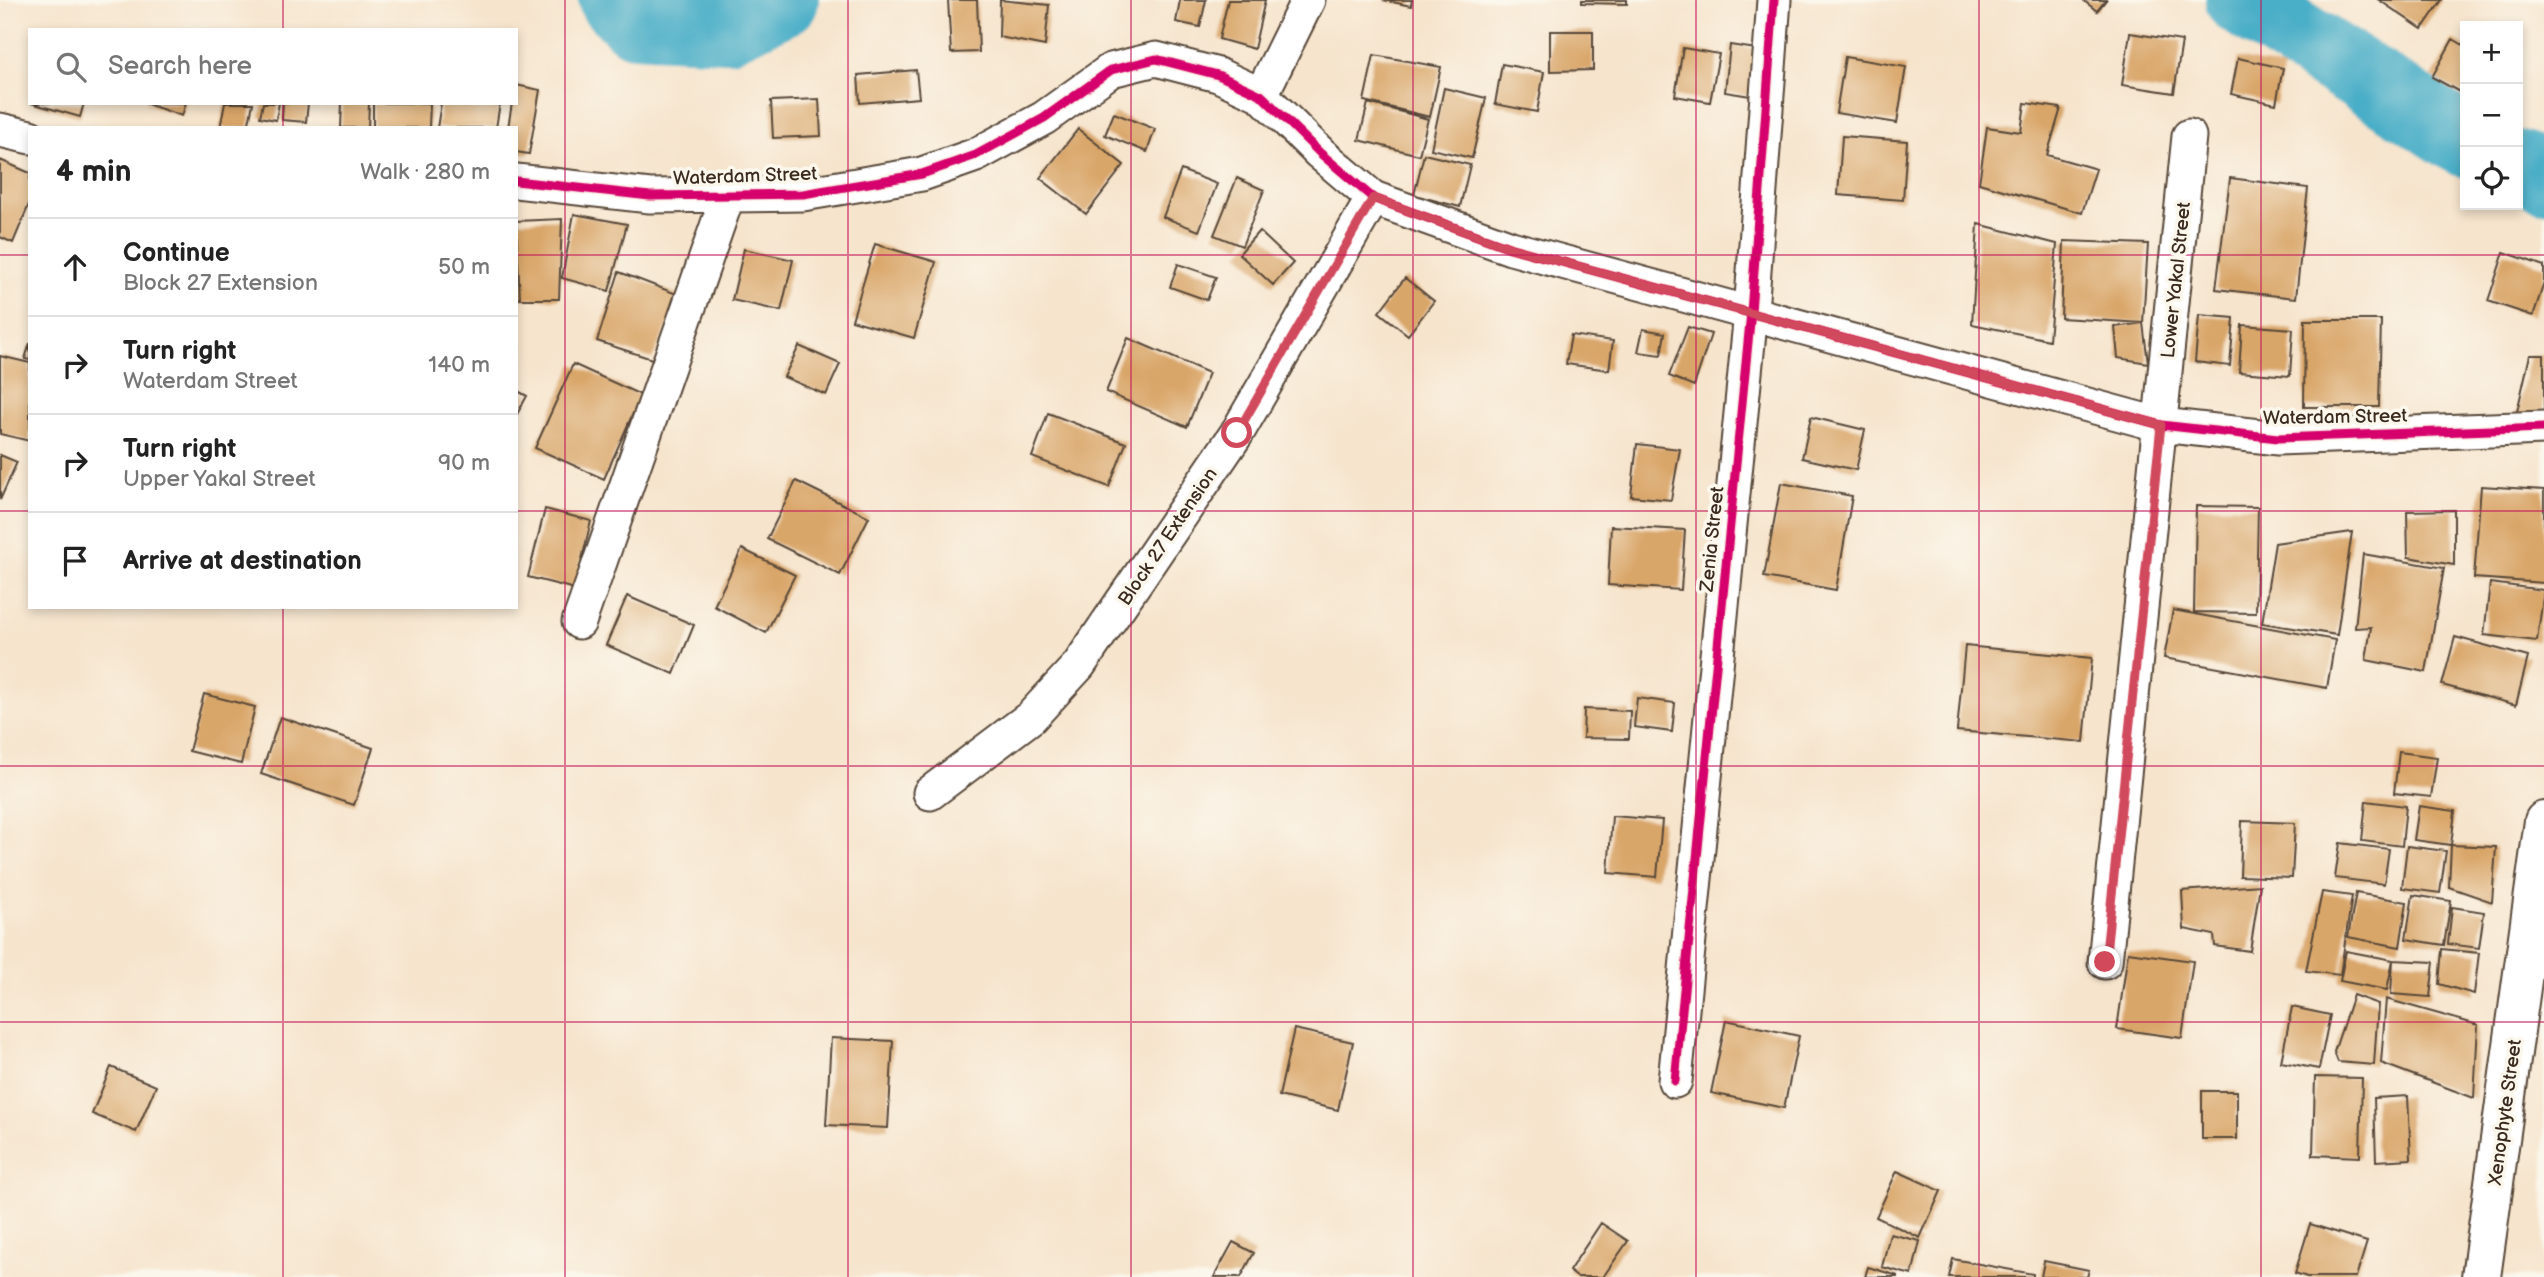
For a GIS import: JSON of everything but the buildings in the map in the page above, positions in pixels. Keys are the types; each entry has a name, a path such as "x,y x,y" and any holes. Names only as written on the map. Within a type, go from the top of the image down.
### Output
{"street":[{"path":"1261,95 1308,0"},
{"name":"Zenia Street","path":"1675,1081 1751,312 1774,0"},
{"name":"Waterdam Street","path":"518,181 650,196 803,194 922,174 976,155 1044,118 1111,70 1156,58 1218,75 1261,95 1320,153 1373,198 1511,248 2161,425 2278,438 2544,428"},
{"path":"0,130 28,137"},
{"name":"Lower Yakal Street","path":"2105,962 2189,136"},
{"path":"579,622 728,195"},
{"name":"Block 27 Extension","path":"930,793 1031,717 1079,665 1237,433 1373,198"},
{"name":"Xenophyte Street","path":"2481,1277 2544,821"}],"waterway":[{"path":"614,0 635,21 728,26 783,0"},
{"path":"2241,0 2460,138"},
{"path":"2523,168 2544,176"}],"cycle path":[{"path":"1675,1081 1751,312 1774,0"},
{"path":"518,181 650,196 803,194 922,174 976,155 1044,118 1111,70 1156,59 1218,75 1261,95 1320,153 1373,198 1511,248 2161,425 2278,438 2544,428"}],"route":[{"path":"1237,433 1373,198 1511,248 2161,425 2105,962"}]}
